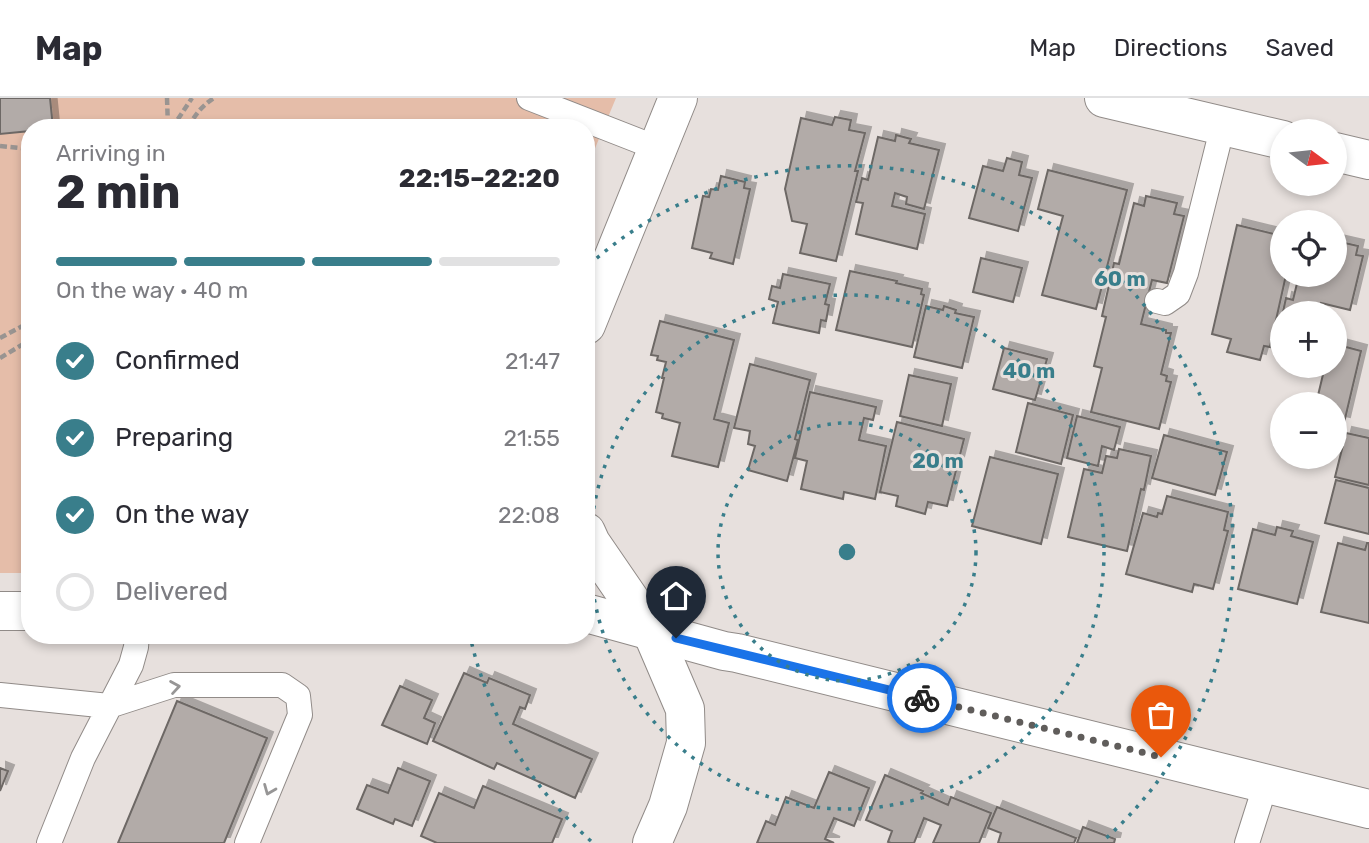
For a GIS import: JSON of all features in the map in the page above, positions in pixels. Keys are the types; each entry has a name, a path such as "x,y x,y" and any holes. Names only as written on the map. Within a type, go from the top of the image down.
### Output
{"street":[{"path":"595,303 678,98"},
{"path":"1104,98 1270,137"},
{"path":"1348,155 1369,160"},
{"path":"595,549 652,632 685,709 686,743 668,806 652,843"},
{"path":"0,611 21,611"},
{"path":"595,616 724,651 1369,809"}],"lane":[{"path":"529,98 583,119"},
{"path":"595,124 657,148"},
{"path":"1157,301 1165,303 1178,294 1186,273 1223,125"},
{"path":"49,843 83,758 131,664 136,644"},
{"path":"0,695 109,706 174,685 282,685 298,696 300,715 247,843"},
{"path":"1247,843 1266,783"}],"path":[{"path":"167,98 169,119"},
{"path":"177,119 192,98"},
{"path":"193,119 214,98"},
{"path":"0,146 21,148"},
{"path":"0,338 21,327"},
{"path":"0,358 21,345"}],"shaded area":[{"path":"0,98 616,98 595,148 595,119 21,119 21,573 0,573"}],"building":[{"path":"0,98 50,98 52,119 21,119 21,132 0,134"},
{"path":"835,117 851,120 849,130 865,133 836,261 800,253 807,224 792,221 785,189 801,118 832,125"},
{"path":"896,135 911,139 909,143 939,150 924,209 906,204 907,197 895,193 892,206 925,214 917,249 856,234 863,203 856,202 862,178 868,180 878,137 895,141"},
{"path":"1007,158 1022,162 1019,175 1032,178 1018,231 969,218 983,166 1003,171"},
{"path":"1048,170 1127,190 1096,309 1042,295 1063,216 1038,209"},
{"path":"721,176 745,182 744,188 750,189 733,264 710,258 712,253 692,248 703,196 709,197 711,189 718,190"},
{"path":"1146,196 1177,203 1174,214 1184,216 1167,283 1152,280 1141,324 1171,333 1161,374 1167,376 1166,381 1171,382 1159,429 1091,412 1102,368 1094,366 1106,317 1102,316 1114,263 1119,264 1134,203 1144,206"},
{"path":"1237,225 1270,233 1270,287 1283,287 1280,301 1270,301 1270,347 1264,346 1260,360 1227,352 1231,339 1212,334"},
{"path":"1347,244 1358,246 1356,255 1363,256 1350,310 1347,309 1347,301 1285,301 1286,298 1293,300 1296,287 1347,287"},
{"path":"981,258 1022,268 1013,302 973,292"},
{"path":"850,271 922,289 921,294 924,295 912,347 836,330"},
{"path":"783,274 830,284 825,304 829,305 826,321 821,320 819,333 773,323 778,302 769,299 772,286 780,288"},
{"path":"926,306 943,310 944,306 956,310 955,313 974,317 962,368 914,357"},
{"path":"660,321 734,340 714,419 729,423 718,467 672,456 680,423 662,418 663,414 656,412 666,362 651,355"},
{"path":"1347,347 1361,351 1347,410 1347,392 1319,392 1322,378 1347,378"},
{"path":"1004,348 1047,359 1035,400 993,389"},
{"path":"750,364 810,380 787,481 748,470 755,446 748,444 750,431 734,428"},
{"path":"909,375 951,384 942,426 900,416"},
{"path":"810,392 876,407 873,420 864,418 859,440 886,446 875,499 844,492 843,499 801,489 807,461 795,458"},
{"path":"1028,403 1073,415 1061,464 1016,452"},
{"path":"1077,416 1120,427 1114,450 1102,446 1098,466 1067,458"},
{"path":"897,422 964,439 947,506 928,502 925,514 896,506 898,496 880,492"},
{"path":"1347,433 1369,438 1369,485 1335,477 1337,469 1347,469"},
{"path":"1164,435 1227,452 1215,495 1152,478"},
{"path":"1119,449 1151,456 1127,551 1068,537 1084,469 1102,473 1106,456 1117,458"},
{"path":"990,457 1058,474 1041,544 972,526"},
{"path":"1336,480 1369,488 1369,534 1325,523"},
{"path":"1167,496 1228,512 1224,530 1228,531 1213,589 1194,584 1192,592 1126,574 1143,513 1157,517 1158,513 1162,514"},
{"path":"1277,527 1293,531 1291,536 1313,542 1297,604 1238,589 1253,529 1275,535"},
{"path":"1338,543 1365,550 1369,543 1369,623 1321,612"},
{"path":"464,673 487,683 489,678 530,695 525,709 520,707 513,724 592,759 575,798 497,763 494,769 433,741"},
{"path":"400,686 432,700 424,718 435,723 427,744 382,725"},
{"path":"177,701 267,738 224,843 118,843"},
{"path":"0,768 8,771 0,791"},
{"path":"398,768 430,781 412,826 395,819 393,824 357,809 367,785 388,793"},
{"path":"829,772 869,788 854,826 834,818 825,839 834,843 757,843 766,821 775,825 786,797 814,808"},
{"path":"885,775 948,805 951,797 991,813 979,843 933,843 941,825 924,818 914,843 888,842 892,831 866,820"},
{"path":"483,786 562,819 552,843 437,843 421,836 439,793 474,808"},
{"path":"997,807 1076,838 1074,843 998,843 1001,833 988,828"},
{"path":"1083,827 1115,839 1114,843 1077,843"}],"way so far":[{"path":"922,698 1161,757"}],"route":[{"path":"676,638 922,698"}]}
